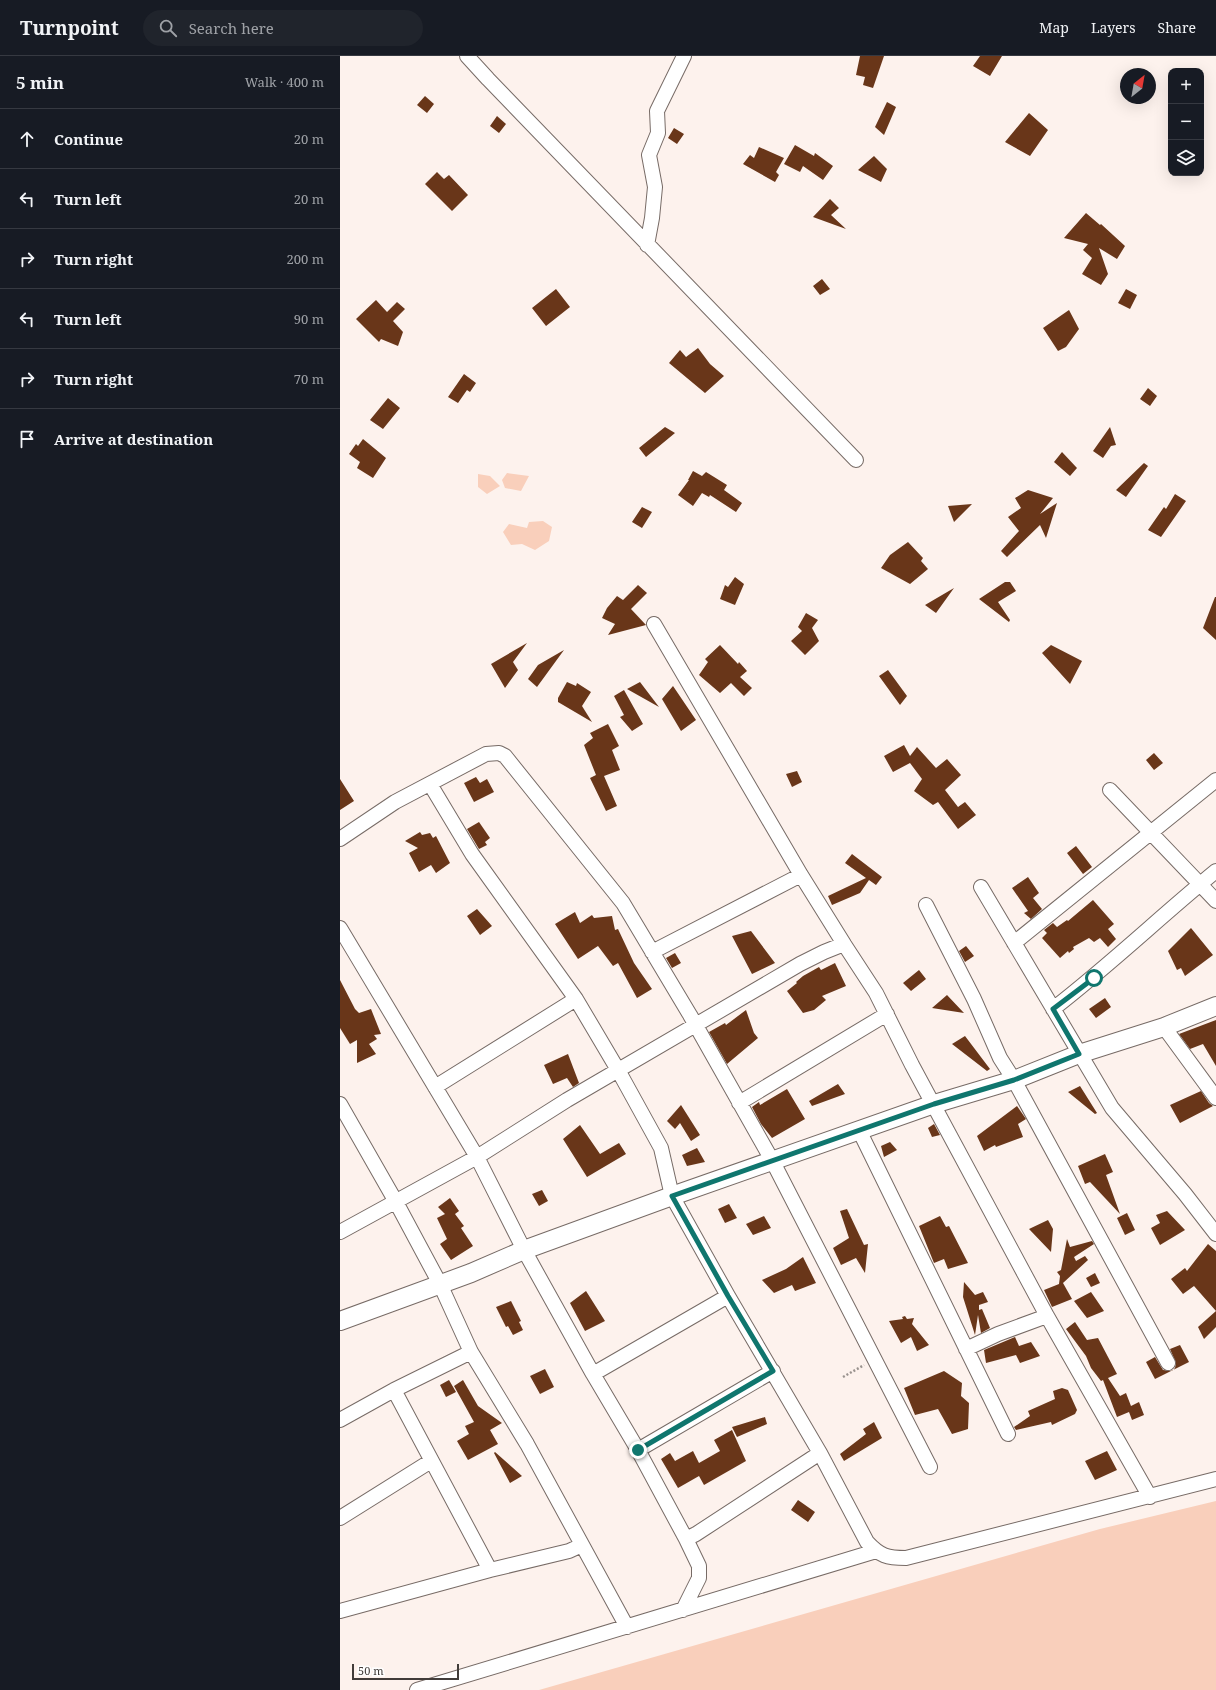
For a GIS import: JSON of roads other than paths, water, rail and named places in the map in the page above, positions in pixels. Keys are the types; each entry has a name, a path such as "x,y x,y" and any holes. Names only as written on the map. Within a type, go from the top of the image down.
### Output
{"street":[{"path":"467,56 647,245 856,460"},
{"path":"647,245 652,218 655,187 649,155 658,133 657,111 684,56"},
{"path":"654,624 801,875 876,993 912,1066 934,1104 1047,1316 1150,1497"},
{"path":"340,839 395,802 486,754 499,753 505,756 623,903 773,1162 930,1467"},
{"path":"1014,943 1216,780"},
{"path":"430,784 472,854 576,999 618,1070 661,1148 672,1196 728,1296 820,1453 867,1542 876,1551 890,1558 906,1558 1216,1479"},
{"path":"1110,790 1216,901"},
{"path":"1053,1009 1094,978 1144,932 1216,871"},
{"path":"652,952 801,875"},
{"path":"981,887 1112,1108 1185,1194 1216,1234"},
{"path":"926,905 974,999 1000,1058 1014,1080 1168,1363"},
{"path":"340,928 477,1157 524,1250 593,1374 638,1450 686,1539 699,1566 699,1578 683,1610"},
{"path":"340,1232 477,1157 567,1100 800,964 844,944"},
{"path":"435,1087 576,999"},
{"path":"342,1318 471,1273 524,1250 672,1196 773,1162 934,1104 1014,1080 1079,1054 1164,1027 1216,1006"},
{"path":"739,1103 887,1014"},
{"path":"1164,1027 1216,1098"},
{"path":"340,1104 396,1202 440,1284 472,1352 527,1444 627,1627"},
{"path":"859,1130 1008,1434"},
{"path":"593,1374 728,1296"},
{"path":"966,1349 998,1334 1047,1316"},
{"path":"340,1420 394,1390 472,1352"},
{"path":"638,1450 773,1371"},
{"path":"394,1390 431,1462 490,1570"},
{"path":"686,1539 820,1453"},
{"path":"340,1518 431,1462"},
{"path":"340,1611 490,1570 569,1551 582,1545"},
{"path":"417,1690 876,1551"}]}
